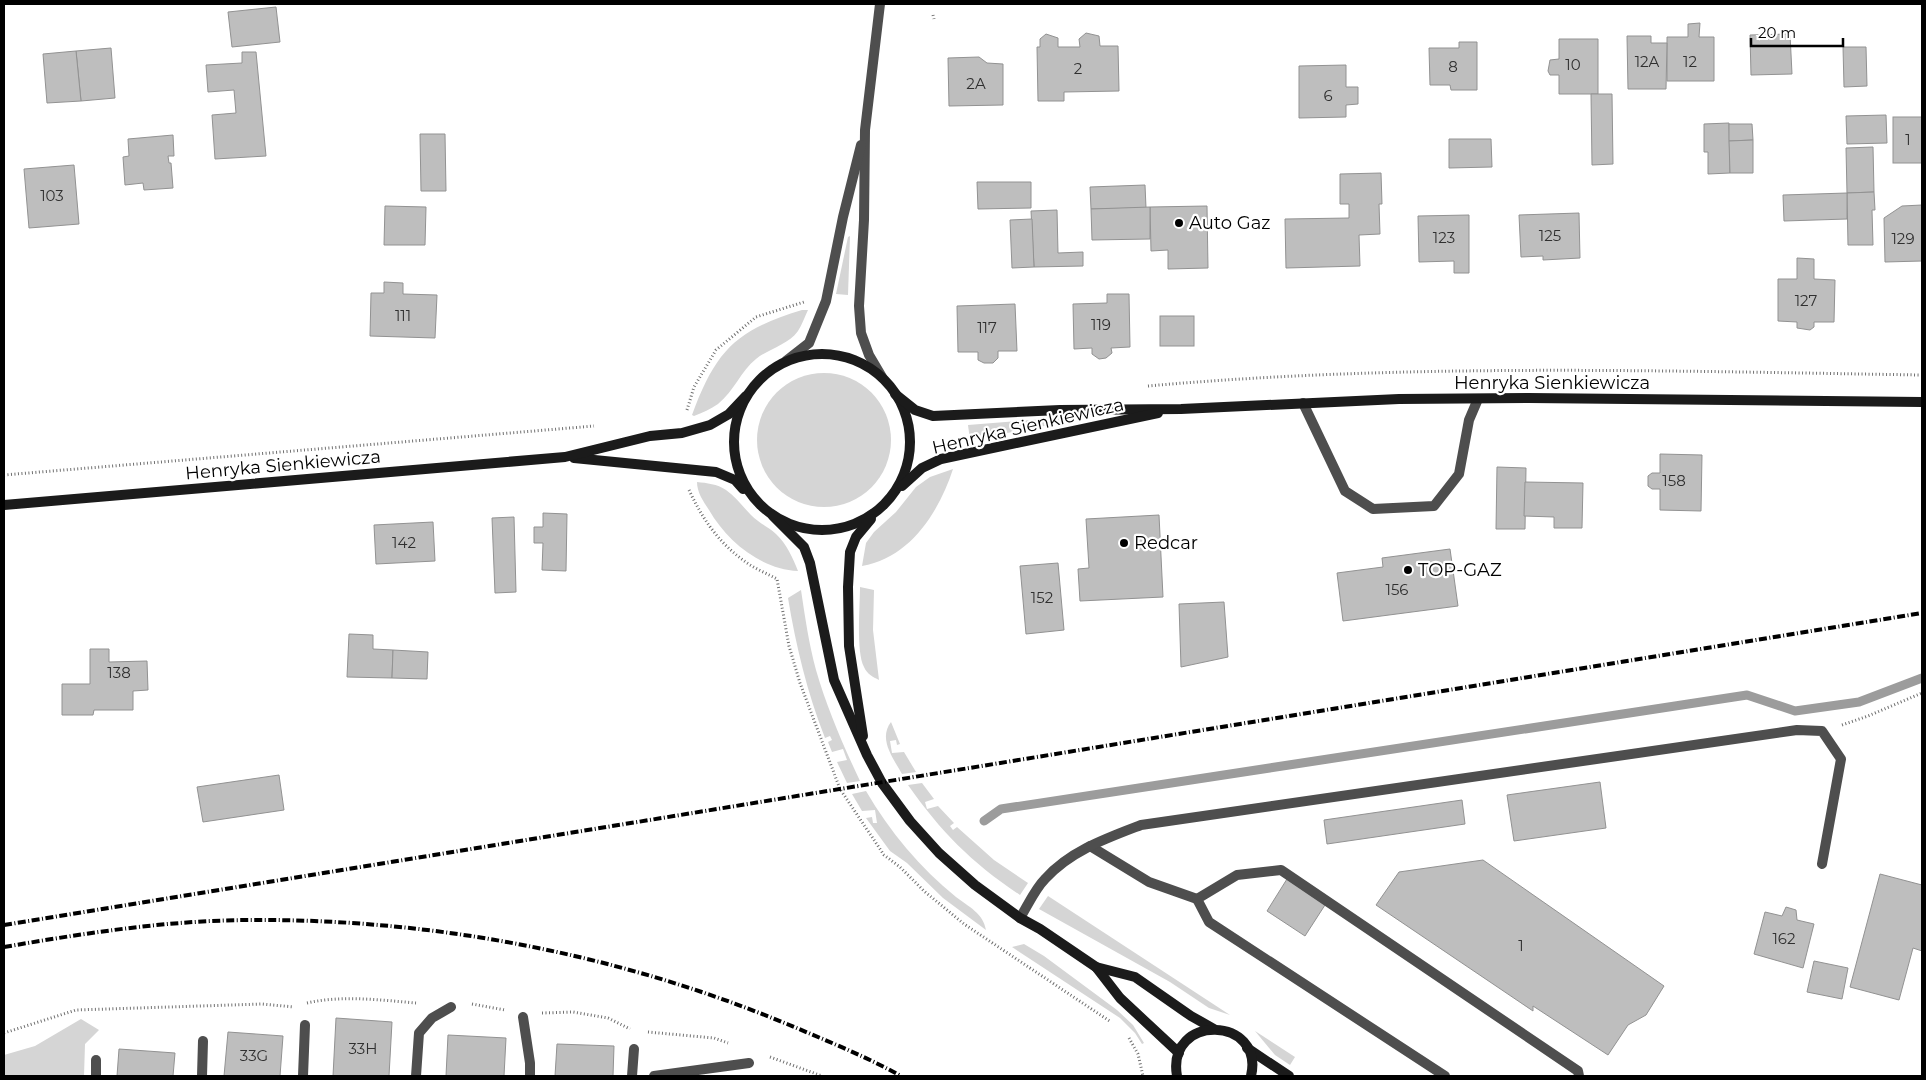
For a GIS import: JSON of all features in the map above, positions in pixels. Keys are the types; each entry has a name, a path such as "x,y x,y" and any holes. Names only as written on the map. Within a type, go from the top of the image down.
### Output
{"main road":[{"path":"867,755 849,646 848,587 850,552 856,537 893,495 903,477 907,463 910,434 905,413 896,394 882,377 864,365 839,355 812,354 786,361 763,375 746,396 736,422 734,449 740,475 753,498 804,548 810,562 834,680 867,755 882,783 910,821 939,853 975,885 1020,918 1040,929 1096,967 1120,998 1179,1053"},
{"name":"Henryka Sienkiewicza","path":"896,394 915,410 933,416 1060,410 1181,409 1399,399 1922,402"},
{"name":"Henryka Sienkiewicza","path":"4,505 565,457 650,436 682,433 710,425 730,414 746,396"},
{"name":"Henryka Sienkiewicza","path":"893,495 922,468 941,458 1181,409"},
{"name":"Henryka Sienkiewicza","path":"565,457 716,472 735,480 753,498"},
{"path":"773,516 797,527 818,531 840,529 861,522 882,506"},
{"path":"1096,967 1135,977 1191,1016 1214,1029"},
{"path":"1176,1076 1176,1064 1179,1053 1185,1043 1203,1031 1214,1029 1224,1030 1241,1040 1252,1059 1251,1076"},
{"path":"1247,1048 1289,1076"}],"street":[{"path":"880,4 865,130 864,220 859,306 864,340 869,355 882,377"},
{"path":"786,361 809,342 826,301 843,217 865,130"},
{"path":"1303,403 1345,491 1373,508 1434,506 1459,474 1469,420 1478,399"},
{"path":"1020,918 1045,878 1071,857 1090,846 1141,825 1797,730 1822,731 1841,759 1822,864"},
{"path":"1090,846 1149,882 1197,899 1210,922 1446,1076"},
{"path":"1197,899 1236,875 1281,870 1578,1072 1579,1076"},
{"path":"416,1076 419,1033 432,1018 451,1007"},
{"path":"523,1017 530,1062 530,1076"},
{"path":"302,1076 305,1025"},
{"path":"202,1076 203,1042"},
{"path":"632,1076 634,1048"},
{"path":"96,1060 96,1076"},
{"path":"654,1076 749,1063"}],"path":[{"path":"686,415 694,387 716,350 756,317 806,301"},
{"path":"4,475 598,425"},
{"path":"687,484 699,512 718,538 744,561 777,579"},
{"path":"1822,731 1868,716 1922,693"}],"shaded area":[{"path":"850,236 848,295 836,294 848,237"},
{"path":"802,310 808,310 794,336 756,359 718,404 700,414 692,415 710,374 720,358 731,346 760,326"},
{"path":"824,373 850,378 872,392 886,414 891,440 886,466 872,488 850,502 824,507 798,502 776,488 762,466 757,440 762,414 776,392 798,378"},
{"path":"1072,418 1071,421 970,440 968,425"},
{"path":"953,469 940,501 920,531 894,554 862,566 866,543 874,532 896,512 916,487 930,477"},
{"path":"697,482 719,486 733,496 754,518 780,538 789,551 798,571 771,565 758,559 735,542 716,521 699,493"},
{"path":"860,587 874,590 873,630 879,680 867,672 860,651"},
{"path":"801,590 811,650 820,684 860,781 847,783 837,762 847,760 843,749 832,752 828,742 832,740 830,736 825,738 807,686 788,598"},
{"path":"891,722 900,744 897,745 896,740 890,741 892,753 904,752 916,772 902,774 891,755 886,742 886,735 887,728"},
{"path":"922,783 934,799 925,802 927,809 938,806 954,823 950,826 953,830 957,827 994,860 1028,883 1020,895 972,859 945,832 908,785"},
{"path":"866,791 906,849 943,886 979,915 986,930 943,898 907,863 890,851 866,818 872,817 873,823 877,823 875,810 862,811 852,794"},
{"path":"1048,896 1230,1015 1209,1008 1170,982 1039,909"},
{"path":"1024,944 1044,956 1117,1010 1133,1025 1144,1043 1142,1044 1135,1033 1120,1018 1012,947"},
{"path":"81,1019 99,1030 85,1044 84,1076 4,1076 4,1055 35,1046"},
{"path":"1255,1031 1295,1057 1290,1065 1275,1055"}],"building":[{"path":"276,7 280,42 232,47 228,12"},
{"path":"1700,23 1699,37 1714,37 1714,81 1667,81 1667,37 1688,37 1688,24"},
{"path":"1086,33 1099,36 1100,46 1118,46 1119,91 1064,92 1064,101 1038,101 1037,47 1040,47 1040,39 1046,34 1058,38 1058,47 1080,47 1079,39"},
{"path":"1790,34 1792,74 1751,75 1750,35"},
{"path":"1627,36 1651,36 1651,43 1667,43 1666,89 1628,89"},
{"path":"1559,39 1598,39 1598,94 1559,94 1559,75 1550,75 1548,71 1550,60 1559,59"},
{"path":"1459,42 1477,42 1477,90 1451,90 1450,85 1430,85 1429,48 1459,48"},
{"path":"1843,47 1866,47 1867,86 1844,87"},
{"path":"111,48 115,98 81,101 76,51"},
{"path":"76,51 81,101 47,103 43,54"},
{"path":"242,52 256,52 266,156 215,159 212,115 236,113 234,90 208,92 206,65 242,63"},
{"path":"979,57 987,63 1003,64 1003,105 949,106 948,58"},
{"path":"1346,65 1346,87 1358,87 1358,104 1346,105 1346,117 1299,118 1299,66"},
{"path":"1591,94 1612,94 1613,164 1592,165"},
{"path":"1886,115 1887,143 1847,144 1846,116"},
{"path":"1893,117 1922,117 1922,163 1893,163"},
{"path":"1729,123 1730,173 1708,174 1708,152 1704,152 1704,124"},
{"path":"1729,124 1752,124 1753,140 1729,141"},
{"path":"420,134 445,134 446,191 421,191"},
{"path":"173,135 174,156 168,156 169,163 171,163 173,188 144,190 143,183 125,185 123,157 129,156 128,139"},
{"path":"1449,139 1491,139 1492,167 1449,168"},
{"path":"1753,140 1753,173 1730,173 1729,141"},
{"path":"1873,147 1874,192 1847,193 1846,148"},
{"path":"74,165 79,224 29,228 24,169"},
{"path":"1381,173 1382,204 1379,204 1380,234 1359,235 1360,266 1286,268 1285,219 1349,218 1349,204 1340,204 1340,174"},
{"path":"977,182 1031,182 1031,208 978,209"},
{"path":"1145,185 1146,208 1091,209 1090,187"},
{"path":"1874,192 1875,210 1872,210 1873,245 1848,245 1847,193"},
{"path":"1847,193 1847,219 1784,221 1783,195"},
{"path":"1922,205 1922,261 1885,262 1884,218 1902,206"},
{"path":"385,206 426,207 425,245 384,245"},
{"name":"Auto Gaz","path":"1207,206 1208,268 1168,269 1168,250 1151,251 1150,207"},
{"path":"1150,207 1150,239 1092,240 1091,209"},
{"path":"1057,210 1058,253 1083,252 1083,266 1034,267 1031,211"},
{"path":"1579,213 1580,258 1543,260 1543,256 1521,257 1519,215"},
{"path":"1469,215 1469,273 1454,273 1454,261 1419,262 1418,216"},
{"path":"1032,219 1034,267 1012,268 1010,220"},
{"path":"1797,258 1814,259 1814,279 1835,280 1834,322 1814,322 1814,327 1810,330 1797,328 1797,322 1778,321 1778,279 1797,279"},
{"path":"384,282 403,283 403,294 437,295 435,338 370,336 371,293 384,293"},
{"path":"1107,294 1129,294 1130,347 1111,348 1112,353 1106,358 1099,359 1092,354 1092,348 1074,349 1073,304 1107,303"},
{"path":"1015,304 1017,351 998,351 998,358 993,363 984,363 978,360 978,352 958,352 957,306"},
{"path":"1160,316 1194,316 1194,346 1160,346"},
{"path":"1660,454 1702,455 1701,511 1660,510 1660,489 1652,489 1648,486 1648,476 1652,473 1660,473"},
{"path":"1497,467 1526,468 1525,529 1496,529"},
{"path":"1525,482 1583,483 1582,528 1554,528 1554,517 1524,516"},
{"path":"543,513 567,514 566,571 542,570 543,543 534,543 534,527 543,527"},
{"name":"Redcar","path":"1159,515 1163,597 1080,601 1078,569 1089,568 1086,519"},
{"path":"514,517 516,592 495,593 492,518"},
{"path":"433,522 435,561 376,564 374,525"},
{"path":"1450,549 1458,606 1343,621 1337,573 1383,567 1382,558"},
{"path":"1058,563 1064,630 1026,634 1020,566"},
{"path":"1224,602 1228,657 1181,667 1179,604"},
{"path":"349,634 373,635 373,649 393,650 392,678 347,677"},
{"path":"90,649 109,649 109,662 147,661 148,690 133,691 133,710 94,710 93,715 62,715 62,684 90,684"},
{"path":"393,650 428,652 427,679 392,678"},
{"path":"279,775 284,810 203,822 197,787"},
{"path":"1600,782 1606,828 1514,841 1507,795"},
{"path":"1462,800 1465,824 1327,844 1324,820"},
{"path":"1483,860 1664,986 1646,1015 1628,1025 1608,1055 1533,1006 1533,1011 1376,905 1399,872"},
{"path":"1880,874 1922,885 1922,951 1913,948 1899,1000 1850,987"},
{"path":"1287,879 1325,905 1305,936 1267,911"},
{"path":"1786,907 1796,910 1797,920 1814,924 1803,968 1754,954 1765,912 1782,916"},
{"path":"1814,961 1848,968 1842,999 1807,992"},
{"path":"336,1018 392,1022 389,1076 333,1076"},
{"path":"228,1032 283,1036 280,1076 224,1076"},
{"path":"448,1035 506,1038 504,1076 446,1076"},
{"path":"557,1044 614,1046 613,1076 555,1076"},
{"path":"119,1049 175,1053 173,1076 117,1076"}],"waterway":[{"path":"984,821 1001,809 1747,695 1795,711 1859,702 1922,678"}],"railway":[{"path":"4,925 1922,613"},
{"path":"4,947 128,928 190,922 253,920 321,921 457,934 525,945 592,960 658,978 723,999 787,1024 859,1055 901,1076"}],"place":[{"name":"Auto Gaz","path":"1179,223"},
{"name":"Redcar","path":"1124,543"},
{"name":"TOP-GAZ","path":"1408,570"}]}
